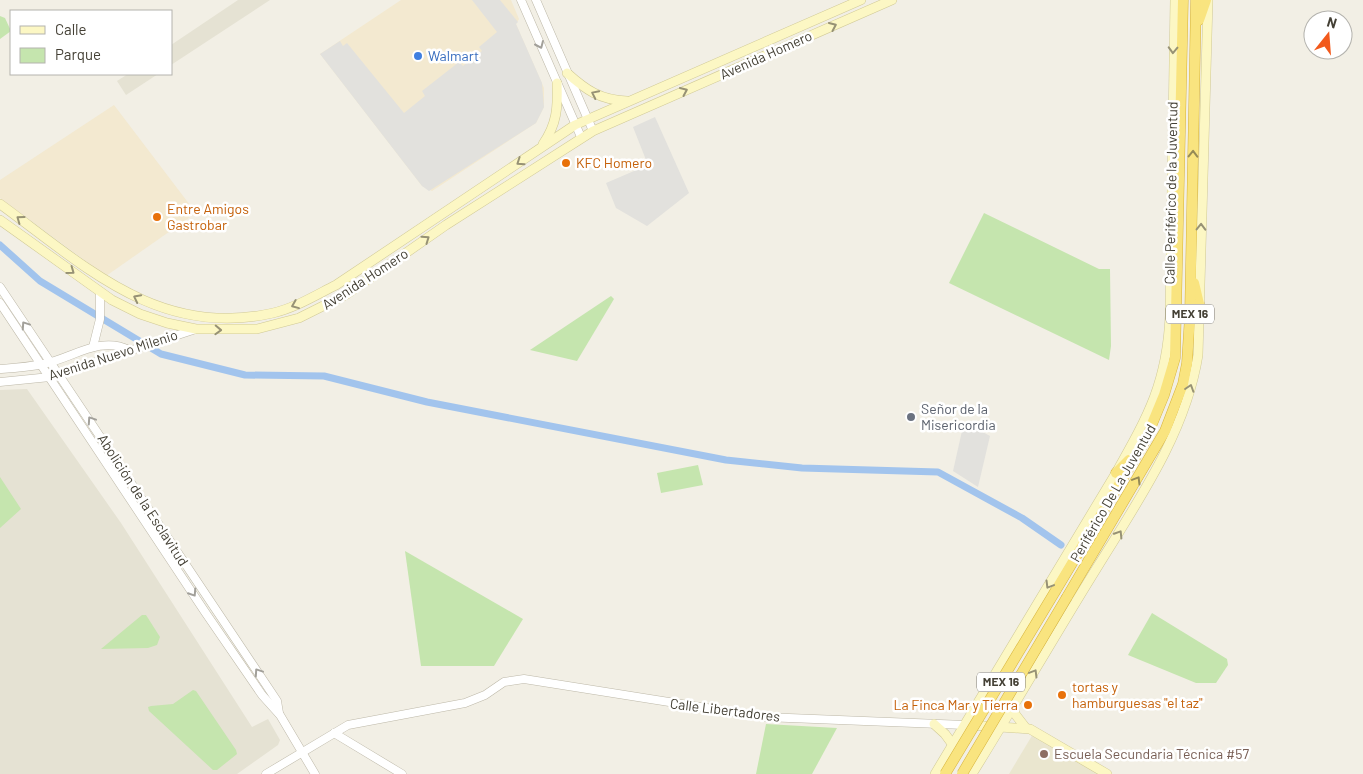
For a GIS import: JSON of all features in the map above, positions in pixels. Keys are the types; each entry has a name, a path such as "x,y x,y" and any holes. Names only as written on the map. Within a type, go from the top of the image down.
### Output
{"highway":[{"name":"Periférico De La Juventud","path":"945,774 1141,449 1152,429 1164,395 1175,358 1180,123 1177,0"},
{"name":"Periférico De La Juventud","path":"962,774 1156,449 1174,410 1187,363 1191,270 1196,0"},
{"path":"1196,28 1207,0"},
{"path":"1172,109 1180,123"},
{"path":"1191,270 1200,304"},
{"path":"1116,473 1141,449"}],"main road":[{"name":"Avenida Homero","path":"0,204 99,276 146,302 192,316 233,318 273,313 297,304 336,285 586,119 634,100 861,0"},
{"name":"Avenida Homero","path":"0,220 100,292 140,314 167,323 196,328 257,328 299,318 347,294 450,222 593,130 892,0"},
{"name":"Calle Periférico de la Juventud","path":"935,774 1116,473 1143,426 1160,383 1167,358 1170,316 1172,109 1177,0"},
{"path":"972,774 1125,524 1173,435 1196,366 1200,304 1207,0"},
{"path":"567,73 593,94 609,100 634,100"},
{"path":"541,148 556,121 558,103 557,83"},
{"path":"982,696 994,708 1012,709"},
{"path":"1012,709 1025,728 1107,774"},
{"path":"934,724 954,743 964,741 973,745 981,752 983,757"},
{"name":"Calle Libertadores","path":"965,725 1025,728"}],"street":[{"path":"521,0 581,137"},
{"path":"536,0 586,119 593,130"},
{"name":"Abolición de la Esclavitud","path":"0,287 270,689 280,715"},
{"path":"92,347 100,319 100,292"},
{"name":"Abolición de la Esclavitud","path":"0,303 205,612 262,695 280,715 315,774"},
{"name":"Avenida Nuevo Milenio","path":"0,382 50,378 196,328"},
{"name":"Avenida Nuevo Milenio","path":"0,369 42,365 92,347 115,344 128,350"},
{"name":"Calle Libertadores","path":"266,774 334,733 357,723 466,703 485,695 504,682 524,679 764,717 965,725"},
{"path":"334,733 402,774"}],"shaded area":[{"path":"238,0 270,0 172,64 172,44"},
{"path":"401,0 511,0 519,19 516,24 544,88 544,107 536,123 432,191 422,186 320,54"},
{"path":"472,0 500,0 518,22 516,24 542,83 544,107 536,123 429,191 422,186 320,54 340,41 343,46 347,43 404,113 425,96 422,91 459,62 463,66 482,51 479,47 497,32"},
{"path":"126,75 156,75 126,95 117,81"},
{"path":"114,105 196,213 106,276 0,198 0,180"},
{"path":"655,117 689,193 647,226 616,208 606,183 648,165 633,127"},
{"path":"27,389 121,523 252,727 268,719 280,740 278,745 237,774 0,774 0,390"},
{"path":"964,422 990,436 978,487 953,471"},
{"name":"Escuela Secundaria Técnica #57","path":"1033,734 1101,774 1009,774"}],"green space":[{"path":"0,16 5,18 10,32 0,39"},
{"path":"984,213 1099,269 1110,269 1111,346 1109,360 949,283"},
{"path":"611,296 614,299 577,361 530,350"},
{"path":"698,465 703,485 661,493 657,473"},
{"path":"0,477 21,509 0,528"},
{"path":"405,551 523,619 494,666 421,666"},
{"path":"1152,613 1227,659 1228,665 1216,683 1196,683 1128,655"},
{"path":"142,615 146,615 160,637 157,645 148,648 101,649"},
{"path":"193,690 196,691 236,750 237,754 217,770 213,770 149,711 148,707 173,704"},
{"path":"766,724 837,728 812,774 756,774"}],"waterway":[{"path":"0,245 40,281 161,354 245,375 324,376 427,402 726,460 802,468 938,472 1022,518 1061,545"}],"place":[{"name":"Walmart","path":"418,56"},
{"name":"KFC Homero","path":"566,163"},
{"name":"Entre Amigos Gastrobar","path":"157,217"},
{"name":"Señor de la Misericordia","path":"911,417"},
{"name":"tortas y hamburguesas \"el taz\"","path":"1062,695"},
{"name":"La Finca Mar y Tierra","path":"1028,705"},
{"name":"Escuela Secundaria Técnica #57","path":"1044,754"}]}
